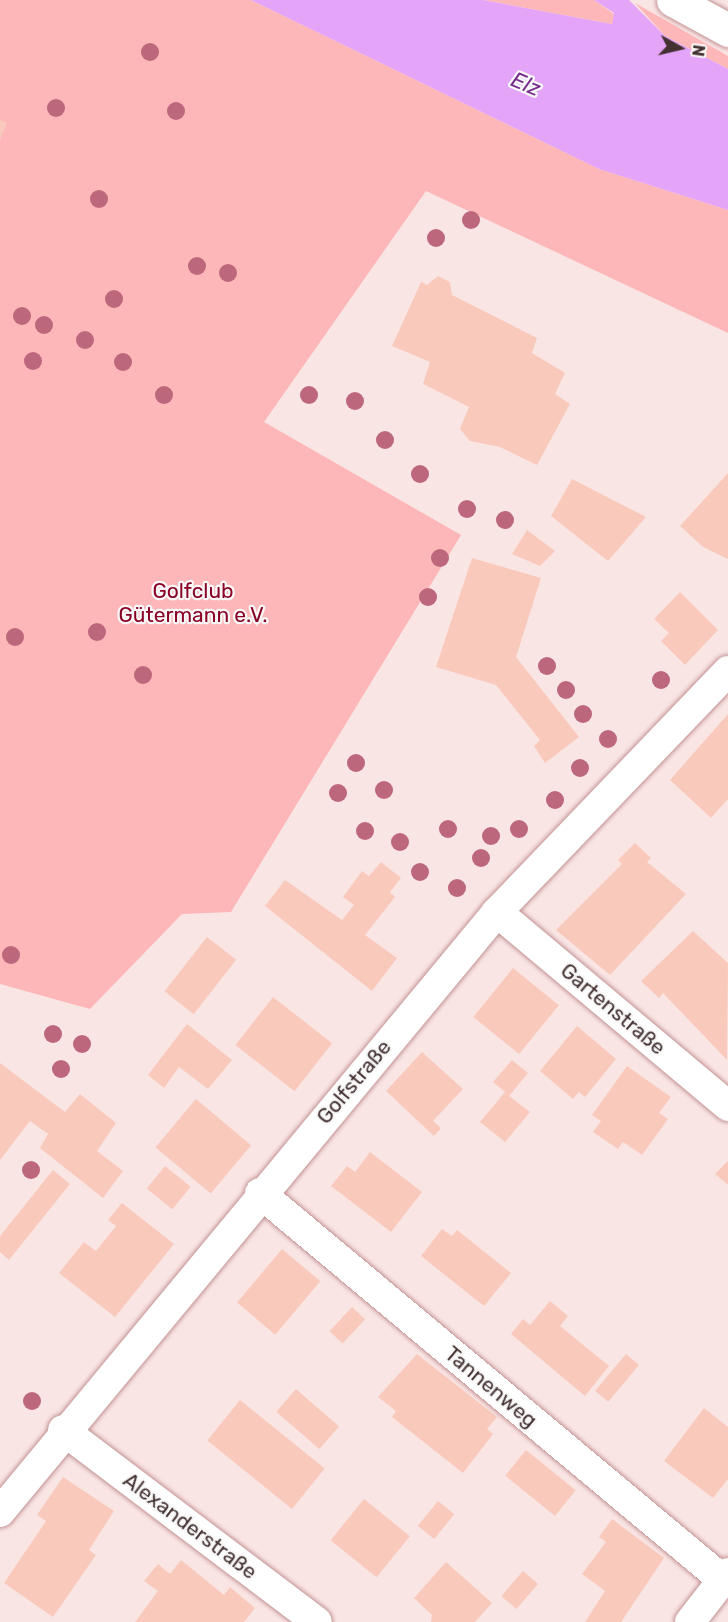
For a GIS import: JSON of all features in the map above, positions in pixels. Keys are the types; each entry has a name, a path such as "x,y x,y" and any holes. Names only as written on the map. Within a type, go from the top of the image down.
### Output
{"street":[{"path":"673,0 728,30"},
{"name":"Golfstraße","path":"0,1512 63,1430 497,912 728,670"},
{"name":"Gartenstraße","path":"497,912 728,1106"},
{"name":"Tannenweg","path":"260,1193 725,1577"},
{"name":"Alexanderstraße","path":"63,1430 317,1622"},
{"path":"690,1622 725,1577"}],"green space":[{"name":"Golfclub Gütermann e.V.","path":"0,0 251,0 599,169 728,210 728,333 426,191 264,422 461,535 231,912 182,914 90,1009 0,984"},
{"path":"483,0 594,0 614,14 612,24"},
{"path":"635,3 728,56 728,69 665,36"}],"water":[{"name":"Elz","path":"251,0 483,0 612,24 614,13 594,0 629,0 665,36 728,69 728,210 599,169"}],"building":[{"path":"0,120 7,123 0,140"},
{"path":"438,276 450,282 452,295 537,338 532,353 565,373 555,394 570,404 537,465 500,447 470,441 460,429 469,407 423,384 430,362 392,346 421,282 427,285"},
{"path":"728,473 728,559 703,547 680,526"},
{"path":"572,479 646,517 608,561 551,516"},
{"path":"527,530 555,551 540,566 512,554"},
{"path":"472,558 541,578 516,657 579,737 545,763 534,746 540,740 496,685 436,667"},
{"path":"680,592 718,630 685,665 661,641 669,633 654,619"},
{"path":"728,714 728,799 711,818 670,780"},
{"path":"635,843 651,858 647,862 686,894 610,975 556,930 622,864 618,860"},
{"path":"381,862 401,878 390,892 395,897 365,935 397,958 372,991 265,906 285,880 342,920 354,905 343,897 362,871 369,876"},
{"path":"693,931 728,963 727,1060 663,993 659,998 641,981"},
{"path":"207,937 236,960 194,1014 165,991"},
{"path":"513,968 559,1005 519,1054 473,1017"},
{"path":"273,997 332,1043 295,1091 235,1045"},
{"path":"187,1024 232,1060 208,1089 179,1067 164,1088 148,1075"},
{"path":"577,1026 616,1059 585,1097 579,1092 573,1099 540,1071"},
{"path":"422,1052 463,1089 433,1121 441,1128 434,1136 386,1091"},
{"path":"512,1060 528,1073 509,1096 530,1112 505,1142 480,1122 505,1092 493,1082"},
{"path":"0,1063 65,1112 80,1094 116,1123 97,1151 123,1171 103,1198 40,1148 48,1134 30,1121 0,1160"},
{"path":"627,1066 671,1097 659,1113 668,1119 642,1155 623,1142 618,1149 593,1132 601,1121 592,1115"},
{"path":"196,1099 251,1145 211,1194 156,1147"},
{"path":"370,1152 422,1192 391,1232 331,1186 347,1166 355,1172"},
{"path":"728,1161 728,1185 715,1174"},
{"path":"165,1166 191,1187 172,1209 147,1189"},
{"path":"53,1170 70,1184 9,1260 0,1252 0,1236"},
{"path":"122,1203 174,1244 115,1317 59,1273 84,1242 96,1251 116,1226 108,1220"},
{"path":"442,1229 452,1236 457,1230 511,1273 484,1306 421,1256"},
{"path":"282,1249 320,1281 275,1335 237,1303"},
{"path":"550,1301 568,1316 560,1326 609,1366 585,1396 511,1334 523,1319 530,1325"},
{"path":"352,1307 365,1319 343,1343 329,1331"},
{"path":"417,1354 497,1417 487,1429 493,1434 463,1473 392,1417 396,1411 378,1397"},
{"path":"626,1354 639,1365 608,1402 595,1391"},
{"path":"296,1389 339,1426 319,1449 276,1412"},
{"path":"240,1400 325,1469 292,1509 207,1440"},
{"path":"704,1408 728,1427 728,1479 713,1498 664,1461"},
{"path":"526,1450 576,1490 555,1516 505,1476"},
{"path":"63,1477 114,1511 89,1550 96,1555 53,1617 4,1583 46,1521 37,1515"},
{"path":"364,1499 410,1536 376,1577 331,1540"},
{"path":"438,1501 454,1514 434,1539 418,1526"},
{"path":"612,1519 664,1558 621,1622 585,1622 605,1591 582,1574 606,1542 599,1537"},
{"path":"181,1560 224,1595 230,1587 255,1608 244,1622 135,1622 158,1591 144,1581 158,1564 170,1574"},
{"path":"446,1562 492,1603 475,1622 431,1622 432,1615 414,1598"},
{"path":"523,1571 538,1584 516,1609 501,1596"}]}
